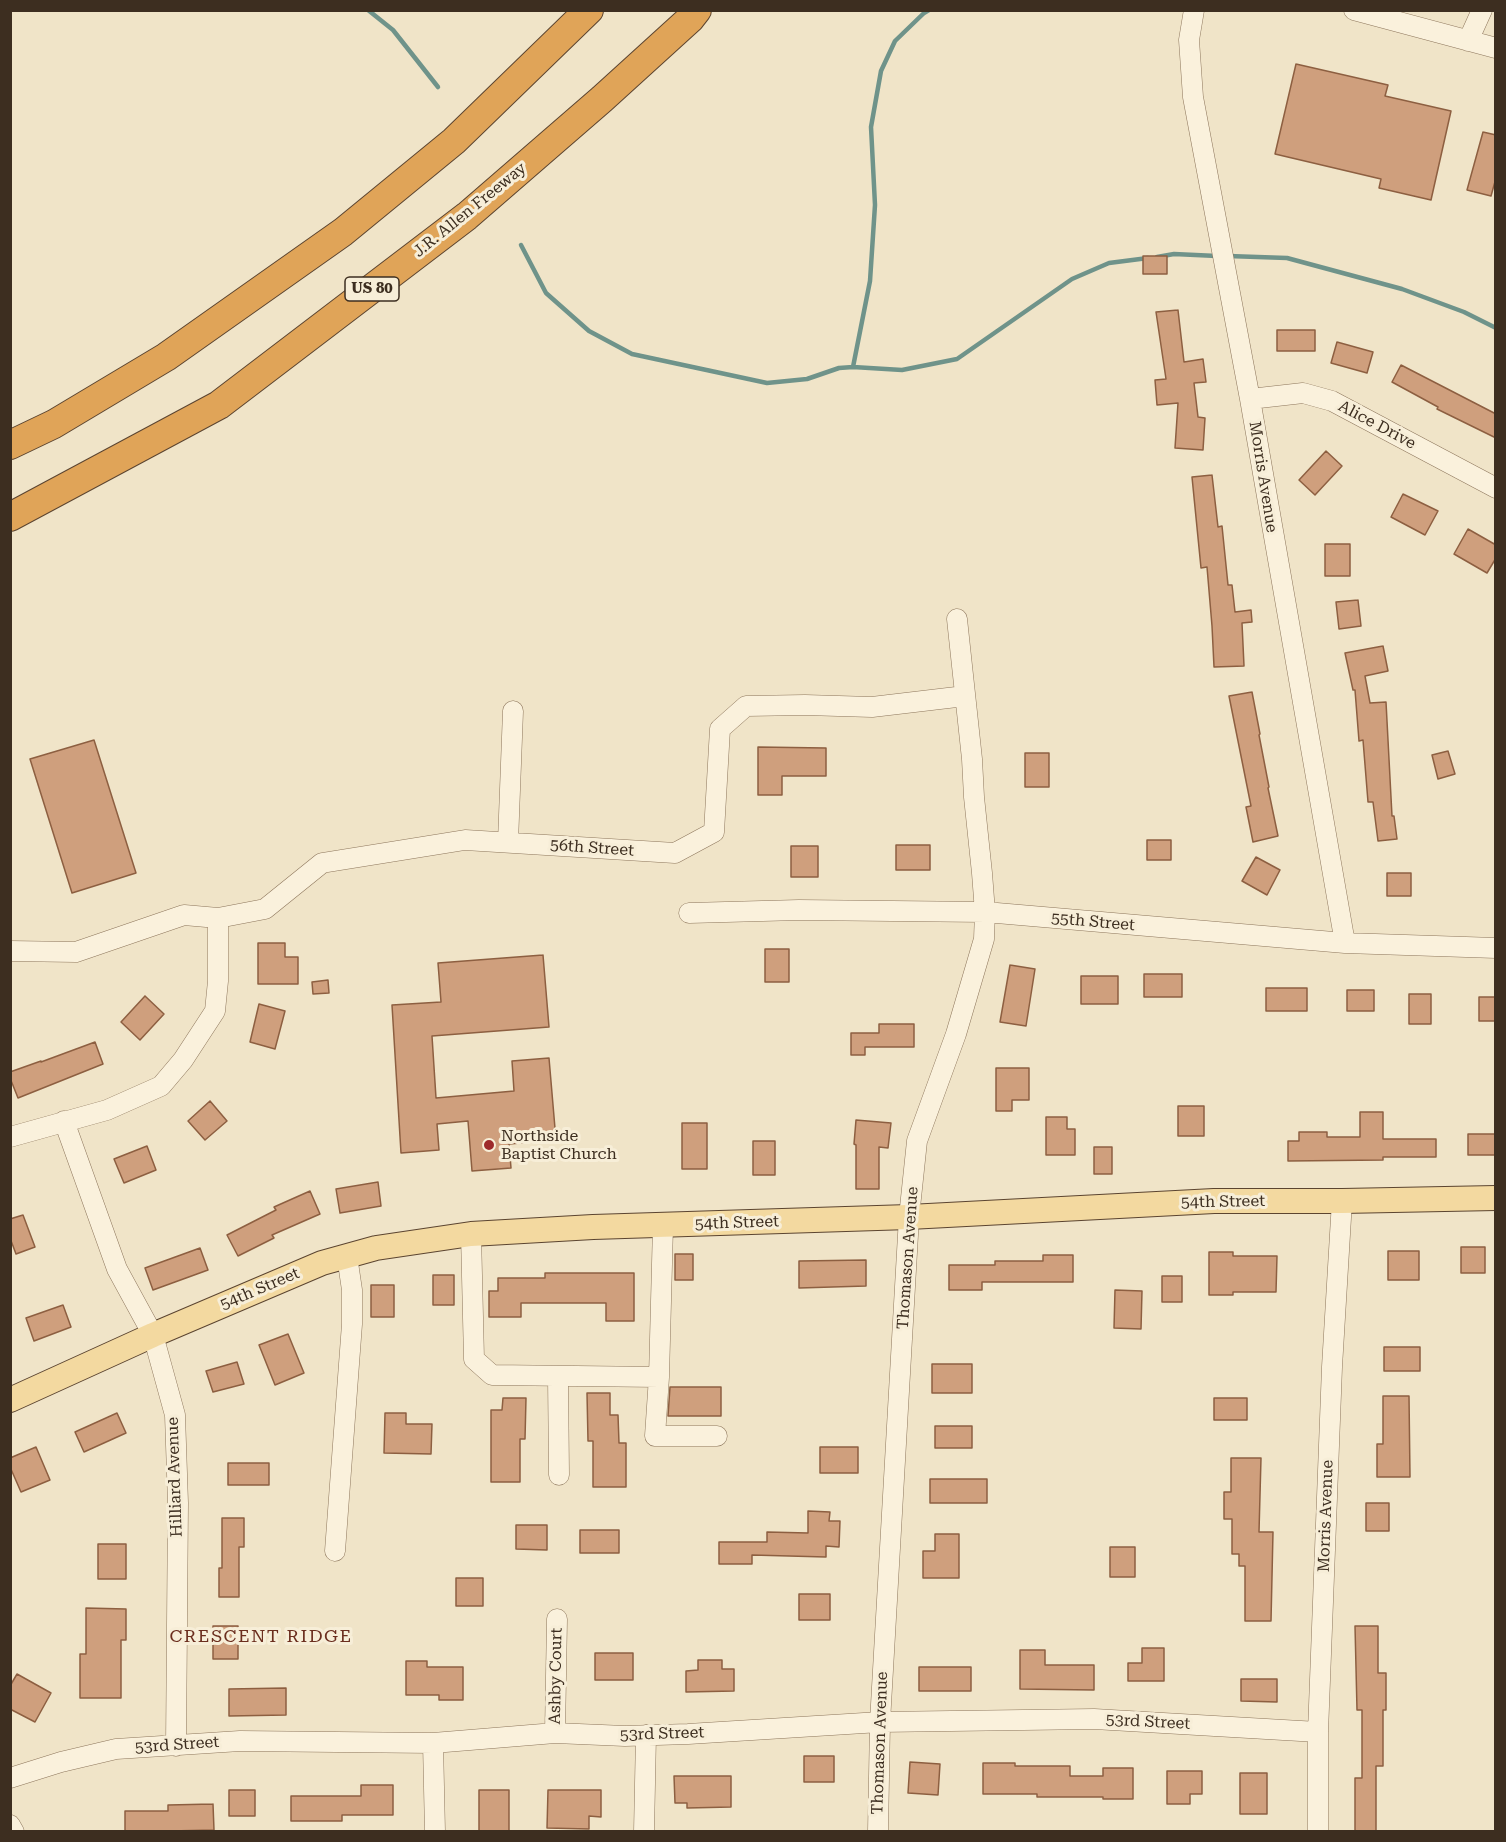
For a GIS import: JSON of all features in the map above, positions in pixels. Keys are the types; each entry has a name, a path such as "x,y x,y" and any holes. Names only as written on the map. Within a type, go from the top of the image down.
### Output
{"highway":[{"path":"500,96 572,10"},
{"path":"10,444 54,424 166,357 343,231 454,141 589,10"},
{"name":"J.R. Allen Freeway","path":"10,517 219,405 467,216 602,99 697,10"}],"main road":[{"name":"54th Street","path":"10,1400 153,1335 322,1263 376,1248 471,1234 593,1227 909,1217 1214,1201 1496,1198"}],"street":[{"name":"Morris Avenue","path":"1194,10 1189,40 1193,98 1250,399 1345,943"},
{"path":"1354,10 1496,48"},
{"path":"1468,41 1482,10"},
{"name":"Alice Drive","path":"1250,399 1303,393 1332,401 1496,488"},
{"name":"Thomason Avenue","path":"878,1832 880,1722 909,1217 917,1141 956,1034 984,939 985,912 957,620"},
{"name":"56th Street","path":"10,951 75,952 184,915 218,918 265,909 322,863 465,840 675,853 714,832 720,729 746,706 872,707 965,696"},
{"path":"508,842 513,711"},
{"name":"55th Street","path":"689,913 799,910 985,912 1345,943 1496,948"},
{"path":"10,1137 106,1110 161,1086 183,1060 215,1011 218,981 218,918"},
{"name":"Hilliard Avenue","path":"64,1121 117,1269 153,1335 174,1415 178,1503 176,1746"},
{"name":"Morris Avenue","path":"1318,1832 1318,1732 1332,1367 1342,1201"},
{"path":"663,1226 655,1436 717,1436"},
{"path":"471,1234 474,1359 492,1375 659,1377"},
{"path":"335,1551 351,1324 352,1290 347,1256"},
{"path":"558,1376 559,1475"},
{"name":"Ashby Court","path":"555,1733 557,1619"},
{"name":"53rd Street","path":"10,1778 61,1762 116,1749 240,1741 433,1743 555,1733 688,1734 880,1722 1094,1719 1318,1732"},
{"path":"644,1832 646,1735"},
{"path":"433,1743 435,1832"},
{"path":"10,1825 14,1832"}],"building":[{"path":"1296,64 1388,85 1385,96 1451,111 1431,200 1379,188 1381,179 1275,154"},
{"path":"1483,132 1496,135 1496,178 1491,196 1467,190"},
{"path":"1143,256 1167,256 1167,274 1143,274"},
{"path":"1178,310 1184,362 1203,359 1206,382 1194,383 1198,417 1205,418 1203,450 1175,448 1178,403 1157,405 1155,380 1166,379 1156,312"},
{"path":"1277,330 1315,330 1315,351 1277,351"},
{"path":"1337,342 1373,352 1367,373 1331,363"},
{"path":"1401,365 1496,414 1496,438 1437,409 1438,407 1392,382"},
{"path":"1326,451 1342,466 1315,495 1299,480"},
{"path":"1212,475 1218,527 1222,526 1228,585 1232,585 1235,612 1251,610 1252,622 1242,623 1244,666 1214,667 1207,567 1201,568 1192,477"},
{"path":"1403,494 1438,511 1425,535 1391,517"},
{"path":"1468,529 1496,545 1496,558 1487,573 1454,554"},
{"path":"1325,544 1350,544 1350,576 1325,576"},
{"path":"1358,600 1361,626 1339,629 1336,602"},
{"path":"1383,646 1388,671 1365,676 1370,703 1386,702 1392,816 1394,816 1397,839 1378,841 1373,802 1368,802 1363,740 1359,741 1355,690 1353,690 1345,653"},
{"path":"1252,692 1278,836 1253,842 1246,807 1251,806 1229,696"},
{"path":"94,740 136,873 72,893 30,759"},
{"path":"758,747 826,748 826,776 782,776 782,795 758,795"},
{"path":"1448,751 1455,774 1438,779 1432,755"},
{"path":"1025,753 1049,753 1049,787 1025,787"},
{"path":"1147,840 1171,840 1171,860 1147,860"},
{"path":"896,845 930,845 930,870 896,870"},
{"path":"791,846 818,846 818,877 791,877"},
{"path":"1256,857 1280,870 1267,895 1242,881"},
{"path":"1387,873 1411,873 1411,896 1387,896"},
{"path":"258,943 285,943 285,957 298,957 298,984 258,984"},
{"path":"765,949 789,949 789,982 765,982"},
{"path":"543,955 549,1027 432,1036 436,1098 514,1091 512,1061 549,1058 556,1140 509,1144 511,1168 472,1171 468,1121 437,1124 439,1150 401,1153 392,1005 441,1002 438,963"},
{"path":"1010,965 1035,969 1026,1026 1000,1022"},
{"path":"1144,974 1182,974 1182,997 1144,997"},
{"path":"1081,976 1118,976 1118,1004 1081,1004"},
{"path":"328,980 329,993 313,994 312,982"},
{"path":"1266,988 1307,988 1307,1011 1266,1011"},
{"path":"1347,990 1374,990 1374,1011 1347,1011"},
{"path":"1409,994 1431,994 1431,1024 1409,1024"},
{"path":"145,996 164,1014 140,1040 121,1022"},
{"path":"1479,997 1496,997 1496,1021 1479,1021"},
{"path":"259,1004 285,1011 275,1049 250,1042"},
{"path":"879,1024 914,1024 914,1047 865,1047 865,1055 851,1055 851,1033 879,1033"},
{"path":"95,1042 103,1064 18,1098 10,1072"},
{"path":"996,1068 1029,1068 1029,1100 1012,1100 1012,1111 996,1111"},
{"path":"210,1101 227,1121 205,1140 188,1121"},
{"path":"1178,1106 1204,1106 1204,1136 1178,1136"},
{"path":"1360,1112 1383,1112 1383,1139 1436,1139 1436,1157 1288,1161 1288,1141 1299,1141 1299,1132 1327,1132 1327,1137 1360,1137"},
{"path":"1046,1117 1067,1117 1067,1129 1075,1129 1075,1155 1046,1155"},
{"path":"856,1120 891,1123 888,1148 879,1147 879,1189 856,1189 856,1145 854,1144"},
{"path":"682,1123 707,1123 707,1169 682,1169"},
{"path":"1468,1134 1496,1134 1496,1155 1468,1155"},
{"path":"753,1141 775,1141 775,1175 753,1175"},
{"path":"147,1146 156,1170 124,1183 114,1159"},
{"path":"1094,1147 1112,1147 1112,1174 1094,1174"},
{"path":"378,1182 381,1206 340,1213 336,1189"},
{"path":"310,1191 320,1214 272,1235 274,1238 238,1256 227,1235 276,1210 274,1207"},
{"path":"23,1215 35,1247 16,1254 10,1238 10,1219"},
{"path":"1461,1247 1485,1247 1485,1273 1461,1273"},
{"path":"200,1248 208,1270 153,1290 145,1268"},
{"path":"1388,1251 1419,1251 1419,1280 1388,1280"},
{"path":"1209,1252 1233,1252 1233,1256 1277,1256 1276,1292 1233,1292 1233,1295 1209,1295"},
{"path":"675,1254 693,1254 693,1280 675,1280"},
{"path":"1043,1255 1073,1255 1073,1282 982,1282 982,1290 949,1290 949,1265 995,1265 995,1261 1043,1261"},
{"path":"866,1260 866,1286 799,1288 799,1261"},
{"path":"545,1273 634,1273 634,1321 606,1321 606,1303 521,1303 521,1317 489,1317 489,1291 498,1291 498,1278 545,1278"},
{"path":"433,1275 454,1275 454,1305 433,1305"},
{"path":"1162,1276 1182,1276 1182,1302 1162,1302"},
{"path":"371,1285 394,1285 394,1317 371,1317"},
{"path":"1115,1290 1142,1291 1141,1329 1114,1328"},
{"path":"63,1305 71,1327 34,1341 26,1318"},
{"path":"288,1334 304,1373 275,1385 259,1345"},
{"path":"1384,1347 1420,1347 1420,1371 1384,1371"},
{"path":"237,1362 244,1384 213,1392 206,1371"},
{"path":"932,1364 972,1364 972,1393 932,1393"},
{"path":"670,1387 721,1387 721,1416 668,1416"},
{"path":"587,1393 610,1393 610,1415 618,1415 619,1443 626,1443 626,1487 593,1487 593,1441 588,1441"},
{"path":"1383,1396 1409,1396 1410,1477 1377,1477 1377,1444 1383,1444"},
{"path":"503,1398 526,1398 525,1439 520,1439 520,1482 491,1482 491,1410 502,1410"},
{"path":"1214,1398 1247,1398 1247,1420 1214,1420"},
{"path":"117,1413 126,1433 84,1452 75,1432"},
{"path":"385,1413 406,1413 406,1424 432,1424 431,1454 384,1453"},
{"path":"935,1426 972,1426 972,1448 935,1448"},
{"path":"36,1447 50,1480 21,1492 10,1467 10,1458"},
{"path":"820,1447 858,1447 858,1473 820,1473"},
{"path":"1231,1458 1261,1458 1259,1532 1273,1532 1271,1621 1245,1621 1245,1566 1239,1566 1239,1554 1232,1554 1232,1519 1224,1519 1224,1492 1231,1492"},
{"path":"228,1463 269,1463 269,1485 228,1485"},
{"path":"930,1479 987,1479 987,1503 930,1503"},
{"path":"1366,1503 1389,1503 1389,1531 1366,1531"},
{"path":"808,1511 830,1512 829,1521 840,1521 839,1547 826,1546 826,1557 752,1555 752,1564 719,1564 719,1542 767,1542 767,1532 808,1533"},
{"path":"222,1518 244,1518 244,1547 239,1547 239,1597 219,1597 219,1568 222,1568"},
{"path":"516,1525 547,1525 547,1550 516,1549"},
{"path":"580,1530 619,1530 619,1553 580,1553"},
{"path":"935,1534 959,1534 959,1578 923,1578 923,1551 935,1551"},
{"path":"98,1544 126,1544 126,1579 98,1579"},
{"path":"1110,1547 1135,1547 1135,1577 1110,1577"},
{"path":"456,1578 483,1578 483,1606 456,1606"},
{"path":"799,1594 830,1594 830,1620 799,1620"},
{"path":"86,1608 126,1609 126,1640 121,1640 121,1698 80,1698 80,1654 86,1654"},
{"path":"213,1626 238,1626 238,1659 213,1659"},
{"path":"1355,1626 1378,1626 1378,1673 1386,1673 1386,1710 1383,1710 1383,1766 1376,1766 1376,1832 1355,1832 1355,1778 1362,1778 1362,1710 1357,1710"},
{"path":"1142,1648 1164,1648 1164,1681 1128,1681 1128,1663 1142,1663"},
{"path":"1020,1650 1045,1650 1045,1665 1094,1665 1094,1690 1020,1689"},
{"path":"595,1653 633,1653 633,1680 595,1680"},
{"path":"698,1660 722,1660 722,1669 734,1669 734,1691 686,1692 686,1671 698,1670"},
{"path":"406,1661 427,1661 427,1667 463,1667 463,1700 439,1700 439,1695 406,1695"},
{"path":"919,1667 971,1667 971,1691 919,1691"},
{"path":"17,1674 51,1693 35,1722 10,1709 10,1686"},
{"path":"1241,1679 1277,1679 1277,1702 1241,1701"},
{"path":"286,1688 286,1715 229,1716 229,1689"},
{"path":"804,1756 834,1756 834,1782 804,1782"},
{"path":"910,1762 940,1764 938,1795 908,1793"},
{"path":"983,1763 1015,1763 1015,1766 1070,1766 1070,1776 1103,1776 1103,1768 1133,1768 1133,1799 983,1794"},
{"path":"1167,1771 1202,1771 1202,1794 1190,1794 1190,1804 1167,1804"},
{"path":"1240,1773 1267,1773 1267,1814 1240,1814"},
{"path":"674,1776 731,1776 731,1807 687,1808 687,1803 675,1803"},
{"path":"361,1785 393,1785 393,1815 342,1815 342,1821 291,1821 291,1796 361,1796"},
{"path":"229,1790 255,1790 255,1816 229,1816"},
{"path":"479,1790 509,1790 509,1832 479,1832"},
{"path":"548,1790 601,1790 601,1817 589,1816 589,1829 547,1828"},
{"path":"213,1804 214,1830 125,1832 125,1811 168,1811 168,1805"}],"waterway":[{"path":"368,10 393,30 438,87"},
{"path":"853,367 870,281 875,205 871,127 881,71 895,41 929,10"},
{"path":"521,245 546,293 589,331 632,354 767,383 807,379 839,368 902,370 957,359 1072,279 1109,263 1148,258"},
{"path":"1157,257 1174,254 1217,256"},
{"path":"1228,256 1287,258 1402,289 1464,312 1496,328"}],"place":[{"name":"Northside Baptist Church","path":"489,1145"}],"district":[{"name":"CRESCENT RIDGE","path":"261,1637"}]}
